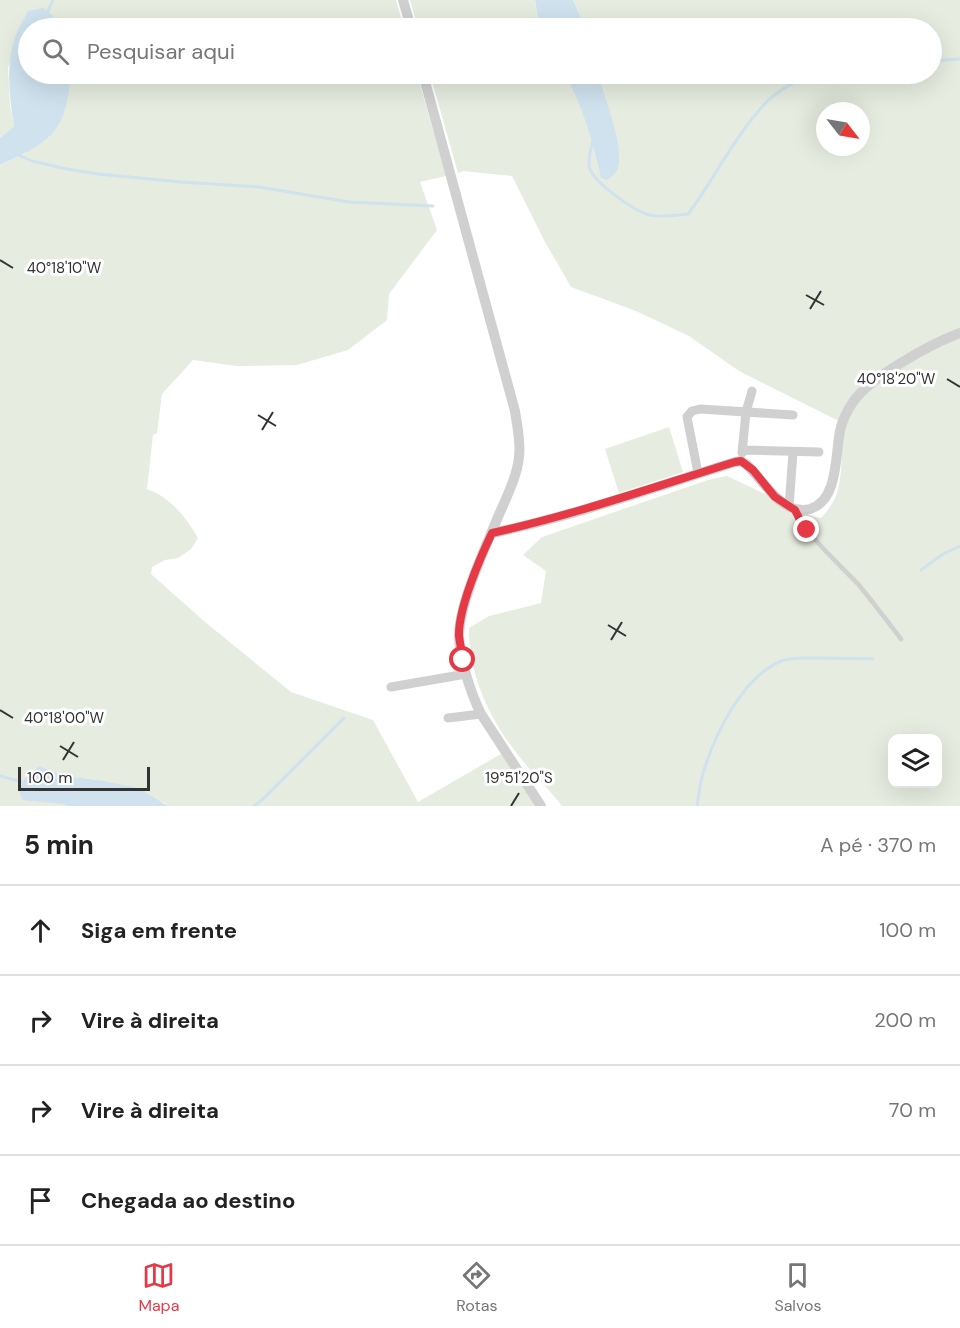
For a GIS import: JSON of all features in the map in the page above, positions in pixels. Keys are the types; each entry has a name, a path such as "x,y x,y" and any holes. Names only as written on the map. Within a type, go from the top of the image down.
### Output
{"street":[{"path":"403,0 408,18"},
{"path":"426,84 512,400 520,440 519,459 513,481 469,590 459,635 466,674 480,714 541,806"},
{"path":"742,455 775,497 792,508 810,509 817,506 829,491 837,461 839,432 853,402 863,390 900,364 960,333"},
{"path":"492,533 659,487 735,462 742,455 746,412 752,391"},
{"path":"698,473 687,417 692,411 700,409 793,415"},
{"path":"792,508 793,452"},
{"path":"742,455 819,452"},
{"path":"391,687 466,674"},
{"path":"448,718 480,714"}],"lane":[{"path":"792,508 807,530 860,587 902,639"}],"shaded area":[{"path":"0,0 396,0 401,18 54,18 29,11 26,18 18,18 18,40 8,67 10,105 14,126 0,138"},
{"path":"410,0 535,0 538,18 415,18"},
{"path":"573,0 960,0 960,806 562,806 522,760 492,715 473,664 469,628 489,616 541,603 546,571 523,555 542,537 708,480 727,476 814,517 821,518 831,505 840,482 841,422 739,371 689,336 636,311 571,287 512,176 463,171 458,173 433,84 571,84 577,94 601,177 600,84 942,84 942,18 580,18"},
{"path":"69,84 420,84 446,176 420,182 437,230 389,294 387,320 348,350 297,365 237,366 193,360 162,394 157,433 153,435 147,489 170,502 198,538 191,549 178,558 165,560 152,567 151,574 205,622 291,692 373,720 418,802 501,754 545,806 168,806 99,780 66,776 39,766 24,779 19,790 68,806 0,806 0,165 26,153 64,114"},
{"path":"669,427 683,472 619,493 605,449"}],"water":[{"path":"535,0 573,0 580,18 538,18"},
{"path":"43,8 54,18 24,18 28,11"},
{"path":"18,30 18,84 70,84 65,108 54,132 29,151 0,165 0,138 14,126 9,67"},
{"path":"570,84 601,84 619,149 617,170 607,180 601,178 582,111"},
{"path":"39,766 66,776 138,788 168,806 68,806 22,800 19,790 24,779"}],"waterway":[{"path":"46,15 53,0"},
{"path":"942,60 960,59"},
{"path":"593,140 589,159 590,169 599,182 616,196 635,209 650,215 688,214 738,138 762,107 791,84"},
{"path":"16,154 32,161 98,174 259,187 349,202 433,206"},
{"path":"921,570 943,554 960,546"},
{"path":"697,806 704,770 716,739 733,707 755,679 781,661 793,658 873,659"},
{"path":"254,806 344,718"},
{"path":"0,776 26,783"}],"route":[{"path":"463,660 459,635 463,612 469,590 492,533 528,525 741,461 753,470 775,497 795,510 807,530"}]}
